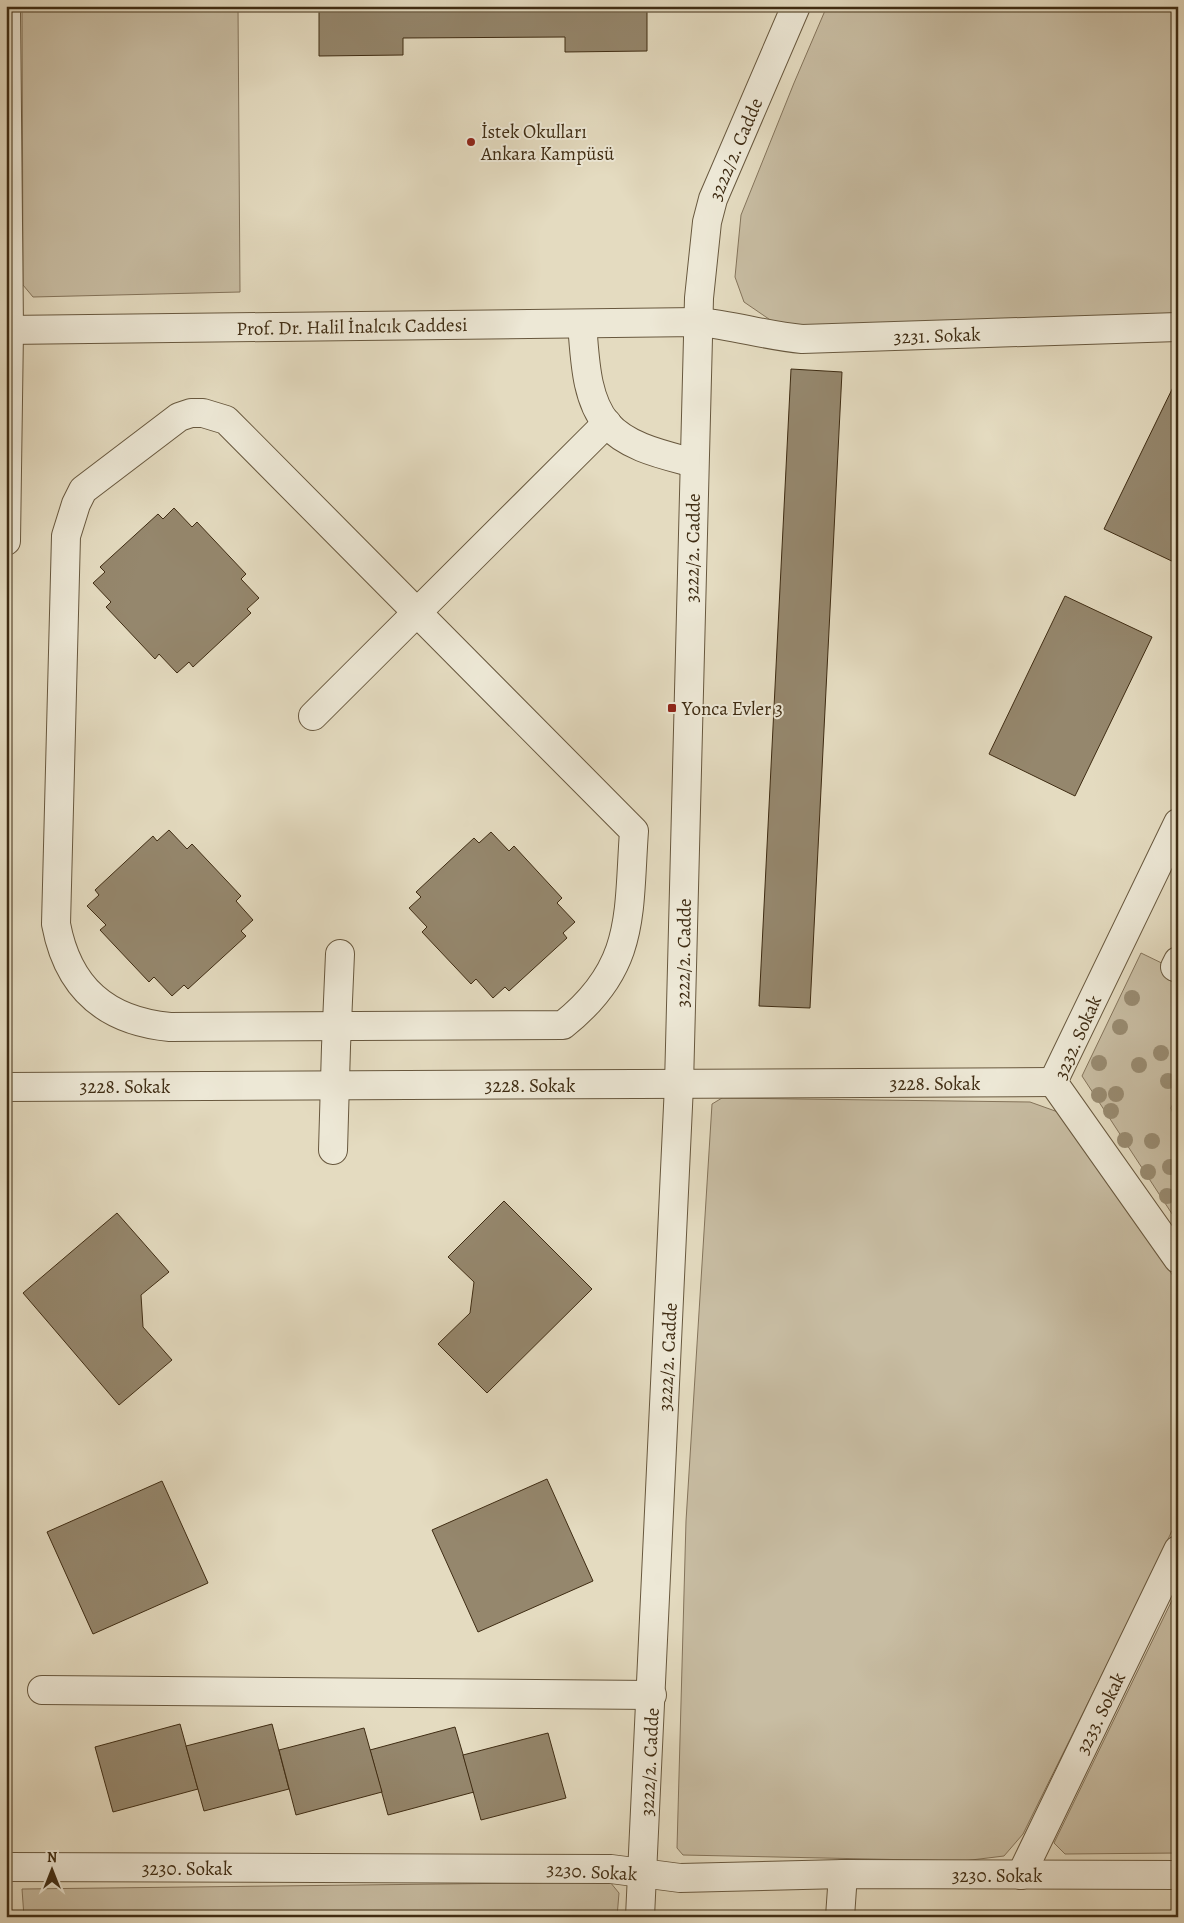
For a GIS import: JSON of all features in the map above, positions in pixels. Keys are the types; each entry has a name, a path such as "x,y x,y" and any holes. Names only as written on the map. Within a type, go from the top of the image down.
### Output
{"street":[{"path":"6,6 8,330 6,541"},
{"name":"3222/2. Cadde","path":"640,1917 652,1695 679,1085 698,322 704,246 707,222 713,199 796,6"},
{"name":"Prof. Dr. Halil İnalcık Caddesi","path":"8,330 698,322"},
{"name":"3231. Sokak","path":"698,322 743,328 781,338 802,339 1178,328"},
{"path":"582,324 588,379 595,403 607,424 625,438 644,448 694,463"},
{"path":"191,413 215,415 226,420 634,831 627,928 620,953 609,977 593,998 563,1025 336,1026 170,1027 148,1025 127,1019 107,1008 90,995 77,979 67,962 60,944 55,904 66,536 70,519 83,490 179,417 191,413"},
{"path":"313,716 607,424"},
{"name":"3232. Sokak","path":"1178,823 1053,1082 1178,1259"},
{"path":"333,1150 340,954"},
{"name":"3228. Sokak","path":"6,1087 1053,1082"},
{"name":"3233. Sokak","path":"1021,1875 1178,1550"},
{"path":"42,1690 652,1695"},
{"name":"3230. Sokak","path":"6,1867 601,1868 680,1878 843,1874 1178,1875"},
{"path":"840,1917 843,1874"}],"path":[{"path":"1178,1103 1176,1108 1178,1114"}],"shaded area":[{"path":"22,6 238,6 240,292 33,297 23,285"},
{"path":"827,6 1178,6 1178,317 782,328 744,302 735,277 741,215"},
{"path":"1141,953 1172,968 1178,974 1178,1091 1171,1108 1178,1128 1178,1223 1082,1076"},
{"path":"722,1098 1030,1102 1058,1112 1178,1283 1178,1518 1023,1834 1004,1856 963,1861 683,1855 677,1848 686,1521 712,1104"},
{"path":"1178,1588 1178,1853 1065,1854 1054,1843"},
{"path":"610,1882 619,1893 617,1917 24,1917 22,1889"}],"building":[{"path":"319,6 647,6 647,51 565,52 565,37 403,38 403,55 319,56"},
{"path":"791,369 842,372 810,1008 759,1006"},
{"path":"1178,377 1178,564 1104,529"},
{"path":"174,508 192,527 197,522 246,574 241,579 259,598 247,609 251,613 193,667 189,662 177,673 159,654 155,659 106,607 111,602 93,583 105,572 100,567 158,514 163,519"},
{"path":"1065,596 1152,637 1075,796 989,754"},
{"path":"169,830 187,849 192,844 241,896 236,901 253,920 241,931 246,936 188,989 184,985 172,996 154,977 149,982 100,930 106,925 87,906 99,895 95,890 153,836 157,841"},
{"path":"491,832 509,851 514,846 562,898 557,903 575,922 563,933 567,938 509,991 505,987 493,998 476,979 471,984 422,932 427,927 409,908 421,897 416,892 474,838 479,843"},
{"path":"504,1201 592,1289 487,1393 438,1344 470,1313 474,1282 448,1257"},
{"path":"117,1213 169,1272 141,1295 143,1327 172,1360 119,1405 23,1293"},
{"path":"547,1479 593,1581 478,1632 432,1530"},
{"path":"162,1481 208,1583 93,1634 47,1532"},
{"path":"180,1724 198,1789 113,1812 95,1747"},
{"path":"272,1724 289,1789 204,1811 186,1746"},
{"path":"455,1727 474,1792 388,1815 370,1750"},
{"path":"364,1728 382,1792 296,1815 279,1750"},
{"path":"548,1733 566,1798 481,1820 463,1755"}],"place":[{"name":"İstek Okulları Ankara Kampüsü","path":"471,142"},
{"name":"Yonca Evler 3","path":"672,708"}]}
